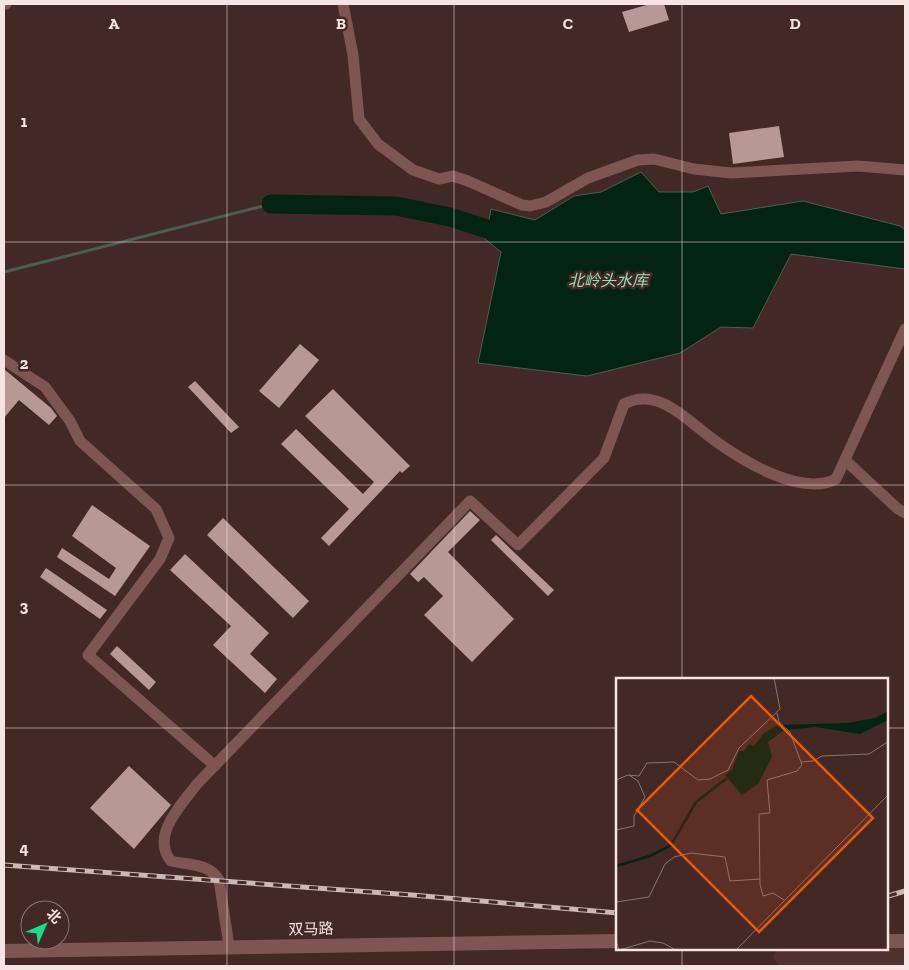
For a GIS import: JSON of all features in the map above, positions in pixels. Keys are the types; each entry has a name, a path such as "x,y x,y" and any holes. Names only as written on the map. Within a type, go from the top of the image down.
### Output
{"street":[{"path":"344,4 353,56 359,118 363,127 378,144 413,170 438,179 452,176 468,181 522,205 530,206 546,202 588,178 638,160 654,158 694,169 731,173 858,166 905,170"},
{"path":"229,946 219,880 214,872 195,864 171,861 165,854 164,836 177,810 215,766 470,501 518,545 604,458 624,404 636,398 662,403 694,423 713,440 762,468 795,483 812,486 826,484 836,479 905,329"},
{"path":"4,360 45,387 70,421 80,441 156,509 169,538 160,559 88,655 215,766"},
{"path":"845,460 898,509 905,513"},
{"path":"889,940 905,941"},
{"name":"双马路","path":"4,950 616,941"}],"shaded area":[{"path":"889,941 905,941 905,966 780,966 773,958 776,951 889,950"}],"water":[{"name":"北岭头水库","path":"641,172 659,192 693,192 708,186 721,214 803,201 900,226 905,230 905,269 791,254 753,328 721,327 680,353 587,376 478,363 501,252 485,239 491,209 535,220 574,196 601,192"}],"building":[{"path":"650,4 664,4 669,20 629,32 622,12"},
{"path":"779,126 784,157 733,164 729,133"},
{"path":"300,344 319,360 279,408 259,391"},
{"path":"4,369 51,408 57,416 49,425 19,400 4,418"},
{"path":"195,381 239,427 231,433 188,387"},
{"path":"333,389 410,466 402,473 400,471 329,546 321,538 349,509 281,444 296,429 363,494 374,482 305,416"},
{"path":"92,505 150,546 115,596 57,557 62,548 109,579 116,568 72,536"},
{"path":"470,511 480,520 448,552 514,619 472,662 424,615 443,596 424,577 418,582 410,574"},
{"path":"223,518 309,601 293,618 207,535"},
{"path":"496,535 554,590 548,596 491,540"},
{"path":"185,554 269,633 250,654 277,679 265,693 213,645 231,626 170,570"},
{"path":"46,568 107,610 100,619 40,577"},
{"path":"117,646 156,682 149,690 110,654"},
{"path":"129,766 171,805 134,849 90,808"}],"waterway":[{"path":"4,272 271,204"},
{"path":"271,204 396,206 450,217 487,229"}],"railway":[{"path":"4,865 412,895 616,913"},
{"path":"889,896 905,891"}]}
